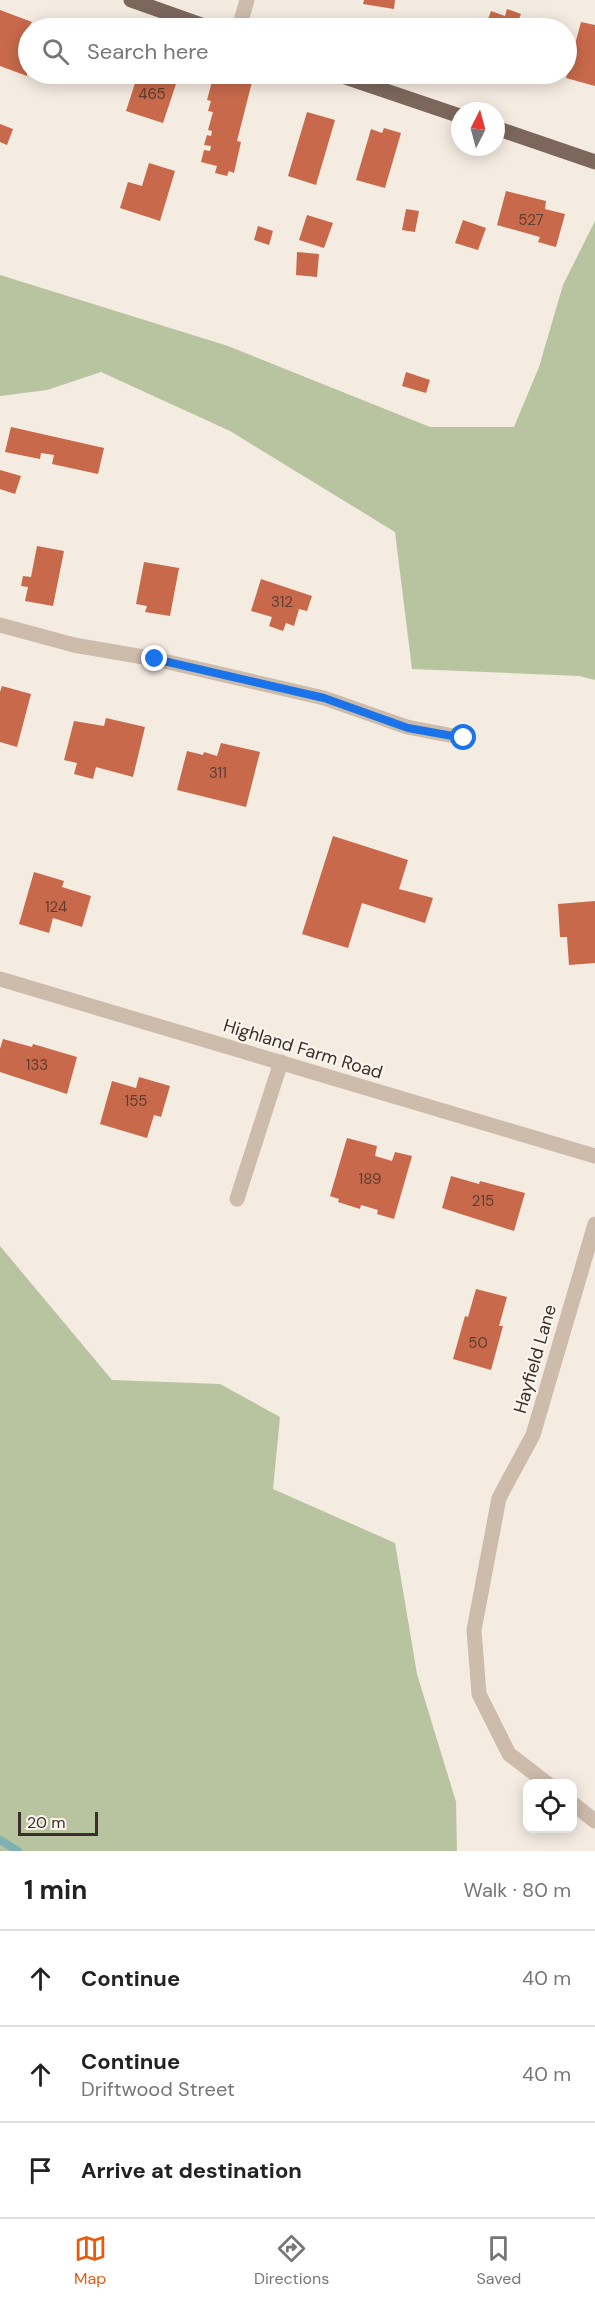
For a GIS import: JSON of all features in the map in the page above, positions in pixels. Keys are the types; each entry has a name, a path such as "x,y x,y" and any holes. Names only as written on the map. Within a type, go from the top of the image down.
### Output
{"main road":[{"path":"131,0 182,18"},
{"path":"366,84 451,113"},
{"path":"505,131 595,162"}],"street":[{"path":"242,18 247,0"},
{"path":"0,625 74,645 155,659 324,698 408,728 464,738"},
{"name":"Highland Farm Road","path":"0,979 595,1156"},
{"path":"237,1199 281,1062"},
{"name":"Hayfield Lane","path":"542,1779 509,1754 480,1694 474,1630 499,1498 533,1435 595,1224"},
{"path":"577,1806 595,1821"}],"green space":[{"path":"595,221 595,680 579,676 412,669 395,532 230,431 101,372 47,390 0,396 0,275 228,346 430,427 514,427 539,367 563,285"},
{"path":"0,1246 112,1380 220,1384 280,1417 273,1489 395,1543 417,1674 456,1802 457,1851 0,1851"}],"building":[{"path":"364,0 395,0 394,9 363,4"},
{"path":"507,9 521,14 519,18 489,18 491,11 505,16"},
{"path":"0,10 21,18 18,18 18,73 0,66"},
{"path":"581,22 595,25 595,86 577,81 577,37"},
{"path":"135,84 176,84 163,123 126,111"},
{"path":"211,84 251,84 237,141 241,142 234,173 229,171 227,176 215,173 217,166 201,162 204,150 210,151 211,146 204,145 207,135 211,136 212,131 208,130 213,112 208,111 211,101 207,100"},
{"path":"307,112 335,120 316,185 288,176"},
{"path":"0,124 13,129 7,145 0,142"},
{"path":"384,128 401,133 385,188 356,180 371,129 382,133"},
{"path":"149,163 175,171 160,221 120,208 128,182 142,186"},
{"path":"506,191 546,201 545,209 565,214 556,247 538,242 540,237 497,225"},
{"path":"406,209 419,211 415,232 402,230"},
{"path":"307,215 333,223 324,248 299,240"},
{"path":"463,220 486,228 478,250 455,243"},
{"path":"258,226 273,231 269,245 254,240"},
{"path":"297,252 319,254 317,277 296,275"},
{"path":"406,372 430,380 426,393 402,386"},
{"path":"11,427 104,448 98,474 52,464 54,455 41,453 40,459 5,452"},
{"path":"0,470 21,476 15,494 0,489"},
{"path":"37,546 64,551 53,606 25,601 28,587 21,586 23,576 31,577"},
{"path":"144,562 179,568 170,616 145,612 147,606 136,604"},
{"path":"261,579 312,596 307,611 299,609 294,626 286,623 283,631 269,626 272,617 251,611"},
{"path":"2,686 31,694 17,747 0,742"},
{"path":"106,718 145,727 133,777 96,767 93,779 74,774 77,763 64,760 74,721 104,726"},
{"path":"221,743 260,752 246,807 177,790 187,751 203,755 204,752 217,756"},
{"path":"333,836 408,860 399,889 433,898 425,923 362,903 348,948 302,934"},
{"path":"34,872 64,881 62,887 91,896 82,927 53,918 49,933 19,924"},
{"path":"595,901 595,963 569,965 567,937 560,937 558,904"},
{"path":"3,1039 32,1047 33,1044 77,1057 67,1094 0,1072 0,1049"},
{"path":"139,1077 170,1086 161,1117 154,1115 147,1138 100,1124 112,1081 136,1088"},
{"path":"347,1138 377,1146 375,1156 392,1161 395,1152 412,1156 394,1219 377,1214 378,1210 361,1205 360,1209 338,1202 339,1199 330,1196"},
{"path":"451,1176 525,1193 514,1231 442,1208"},
{"path":"476,1289 507,1297 499,1326 503,1326 491,1370 453,1359 465,1316 468,1317"}],"waterway":[{"path":"0,1840 18,1851"}],"route":[{"path":"155,659 324,698 408,728 464,738"}]}
